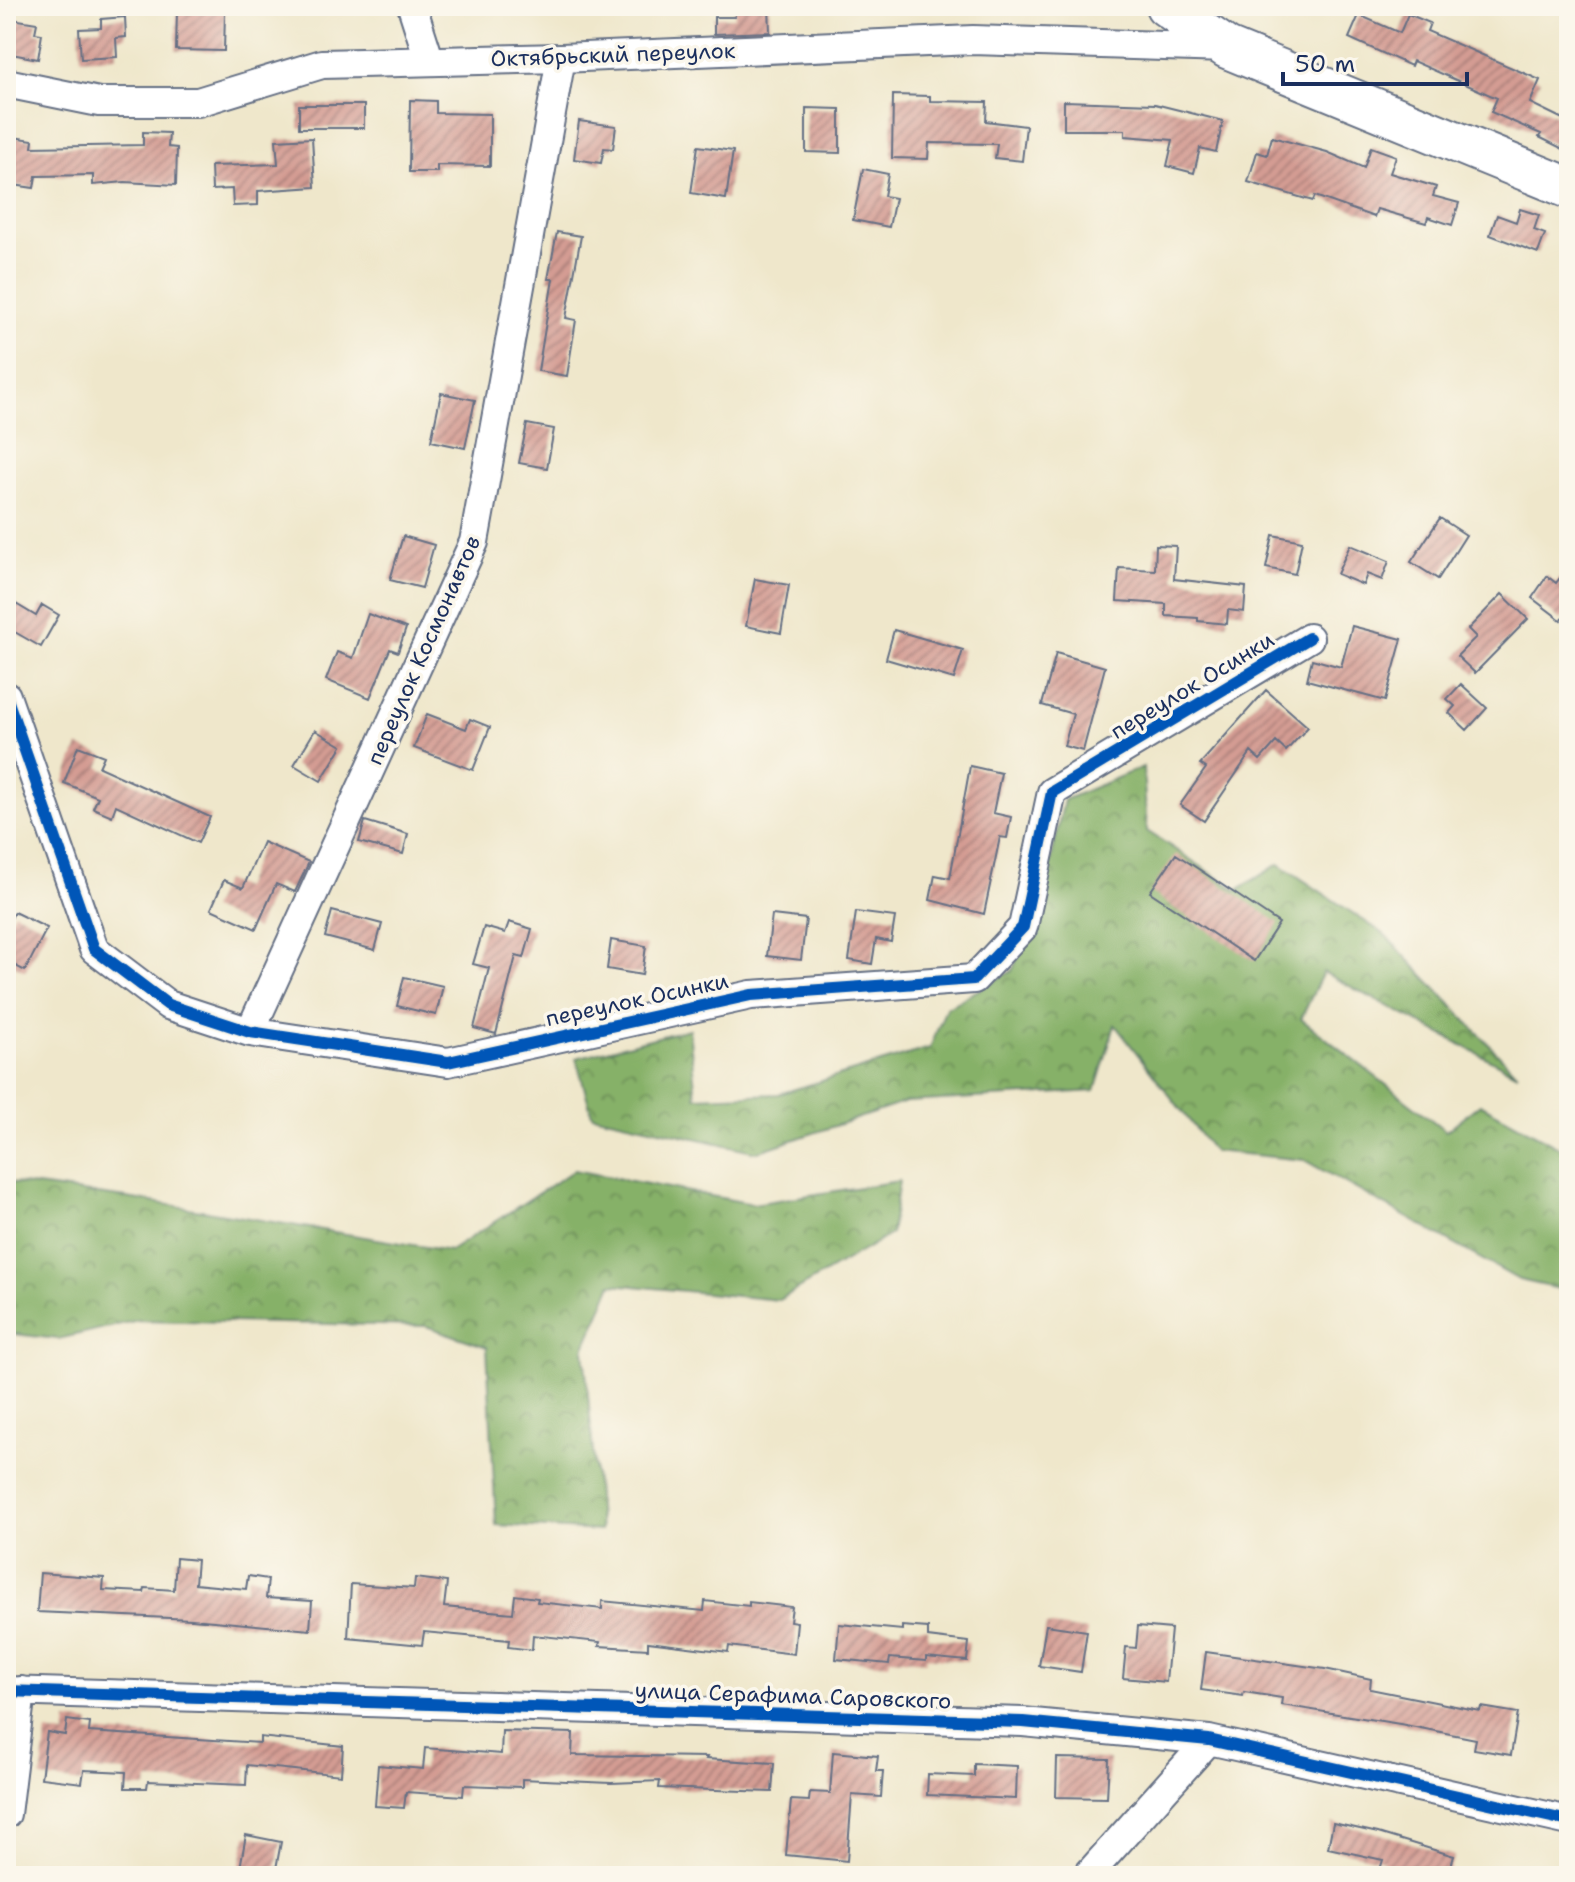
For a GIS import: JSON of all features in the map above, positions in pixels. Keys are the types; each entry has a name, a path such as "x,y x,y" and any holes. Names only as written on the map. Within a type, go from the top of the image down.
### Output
{"street":[{"path":"412,6 429,59"},
{"path":"1166,6 1227,48 1569,188"},
{"name":"Октябрьский переулок","path":"6,83 99,102 198,102 322,64 561,58 973,40 1227,48"},
{"name":"переулок Космонавтов","path":"250,1032 474,542 561,58"},
{"name":"переулок Осинки","path":"6,696 94,949 168,1005 250,1032 448,1062 751,995 974,979 1023,927 1052,792 1309,638"},
{"path":"6,1814 13,1691"},
{"name":"улица Серафима Саровского","path":"13,1691 1023,1722 1209,1740 1569,1821"},
{"path":"1087,1876 1209,1740"}],"green space":[{"path":"1143,767 1147,831 1237,890 1279,864 1384,934 1517,1074 1323,972 1301,1019 1446,1131 1480,1104 1564,1150 1569,1146 1569,1291 1519,1280 1304,1160 1213,1151 1115,1025 1095,1091 906,1102 757,1152 592,1115 576,1058 689,1029 696,1097 779,1094 930,1048 946,1008 1012,971 1042,903 1064,800"},
{"path":"574,1170 753,1204 899,1181 891,1234 779,1300 612,1284 584,1349 600,1531 496,1525 487,1347 426,1326 138,1320 58,1339 6,1333 6,1182 127,1198 450,1251"}],"building":[{"path":"734,6 769,6 770,32 714,34 714,17 735,17"},
{"path":"177,11 225,12 224,51 176,50"},
{"path":"1408,14 1430,23 1427,31 1540,80 1530,103 1569,122 1569,152 1539,137 1541,134 1491,112 1497,98 1413,61 1411,66 1349,38 1359,15 1400,33"},
{"path":"125,17 126,37 116,38 117,57 81,59 79,29 101,28 101,19"},
{"path":"6,18 37,23 35,33 42,34 38,59 6,53"},
{"path":"893,95 930,96 930,101 987,102 986,121 1026,126 1022,161 995,158 997,144 929,143 928,159 892,158"},
{"path":"410,100 436,101 436,113 490,114 490,166 437,165 437,172 409,172"},
{"path":"1064,101 1155,104 1223,121 1216,152 1200,148 1194,173 1167,166 1173,140 1125,136 1125,130 1064,130"},
{"path":"299,105 364,105 364,128 299,128"},
{"path":"806,108 840,109 840,153 806,152"},
{"path":"579,121 616,126 613,149 604,148 601,163 574,159"},
{"path":"143,132 169,133 168,147 177,148 176,185 125,182 93,185 93,175 36,176 34,188 6,184 6,136 33,140 32,147 143,145"},
{"path":"1272,137 1327,152 1364,168 1371,147 1396,156 1390,173 1436,187 1433,196 1459,203 1452,225 1428,217 1426,223 1377,209 1374,217 1315,196 1313,201 1248,182 1257,152 1267,155"},
{"path":"312,138 315,187 258,191 258,205 233,206 232,189 212,190 211,166 278,164 276,140"},
{"path":"698,146 733,151 726,199 691,193"},
{"path":"863,169 888,174 884,196 895,198 889,227 853,220"},
{"path":"1520,209 1539,215 1534,230 1545,234 1538,253 1490,235 1497,215 1516,222"},
{"path":"557,232 581,236 566,318 576,320 567,376 538,371 553,279 548,279"},
{"path":"441,393 475,400 465,448 431,441"},
{"path":"527,424 554,429 547,468 519,463"},
{"path":"1440,518 1466,535 1438,579 1411,562"},
{"path":"1273,535 1302,541 1295,574 1266,568"},
{"path":"403,536 434,545 422,588 390,580"},
{"path":"1156,545 1176,546 1174,579 1246,587 1244,612 1228,610 1227,624 1166,616 1166,604 1117,601 1119,568 1155,570"},
{"path":"1350,545 1389,561 1382,580 1367,574 1363,585 1337,574"},
{"path":"1569,566 1569,610 1561,620 1532,598 1547,576 1556,583"},
{"path":"755,579 789,585 781,633 746,626"},
{"path":"1502,594 1528,619 1475,673 1457,656 1476,637 1468,629"},
{"path":"6,598 36,616 42,605 59,615 41,647 6,627"},
{"path":"368,614 406,628 398,652 390,649 370,698 326,680 337,652 353,658"},
{"path":"1352,626 1402,639 1385,701 1307,680 1312,659 1341,667"},
{"path":"894,630 963,650 954,679 886,659"},
{"path":"1056,653 1105,667 1083,751 1064,746 1073,714 1042,705"},
{"path":"1461,684 1487,708 1467,730 1449,713 1455,706 1447,699"},
{"path":"1266,690 1308,727 1286,751 1276,742 1260,760 1251,752 1204,821 1180,805 1206,768 1200,764"},
{"path":"427,714 466,729 470,719 490,727 473,770 414,748"},
{"path":"315,730 342,746 321,781 294,765"},
{"path":"78,746 104,756 99,767 210,817 198,843 116,805 112,816 93,808 98,797 64,783"},
{"path":"970,766 1001,773 993,813 1011,817 1007,838 1000,837 984,914 930,900 935,875 950,878"},
{"path":"365,821 408,834 403,854 359,842"},
{"path":"263,842 309,862 295,892 276,884 256,929 211,909 224,880 243,888"},
{"path":"1176,854 1279,923 1254,961 1150,892"},
{"path":"332,911 382,924 375,950 325,937"},
{"path":"14,912 47,928 25,971 6,961 6,929"},
{"path":"856,912 895,917 891,942 876,939 872,964 849,960"},
{"path":"772,915 806,919 801,960 767,956"},
{"path":"509,922 532,929 524,958 516,956 496,1034 474,1028 489,968 473,964 484,927 505,933"},
{"path":"611,940 646,946 642,975 607,969"},
{"path":"404,977 443,986 436,1015 397,1006"},
{"path":"176,1558 197,1560 195,1584 246,1589 248,1576 268,1579 266,1598 312,1601 310,1630 192,1619 37,1612 40,1573 104,1578 103,1590 174,1590"},
{"path":"415,1578 447,1582 444,1607 513,1613 515,1595 538,1598 537,1602 602,1609 602,1601 704,1611 705,1601 792,1607 790,1621 797,1622 794,1654 729,1646 728,1652 648,1642 648,1649 599,1646 600,1642 533,1635 532,1650 508,1647 509,1640 424,1632 422,1645 348,1638 351,1584 414,1588"},
{"path":"839,1624 902,1630 902,1626 928,1628 928,1637 969,1642 967,1661 926,1657 926,1661 890,1658 889,1664 836,1659"},
{"path":"1046,1625 1087,1631 1081,1672 1039,1666"},
{"path":"1138,1626 1171,1629 1166,1682 1123,1678 1126,1647 1136,1648"},
{"path":"1206,1652 1325,1669 1371,1679 1370,1689 1480,1711 1481,1707 1518,1713 1511,1755 1474,1749 1476,1739 1281,1705 1282,1698 1201,1690"},
{"path":"67,1720 90,1723 89,1732 260,1743 260,1737 343,1746 341,1775 247,1765 246,1785 148,1781 147,1788 125,1788 126,1772 84,1770 82,1783 41,1778 47,1732 65,1735"},
{"path":"502,1731 573,1733 572,1755 707,1757 774,1763 772,1792 659,1788 660,1781 611,1783 522,1779 522,1787 464,1785 463,1796 406,1792 404,1808 375,1806 378,1765 423,1769 425,1748 501,1754"},
{"path":"833,1752 878,1756 876,1771 883,1771 881,1797 852,1795 847,1861 786,1855 791,1800 809,1801 810,1792 830,1793"},
{"path":"1057,1758 1109,1759 1107,1798 1056,1797"},
{"path":"974,1764 1017,1766 1016,1799 927,1795 928,1774 974,1776"},
{"path":"1333,1823 1454,1856 1448,1876 1378,1876 1383,1860 1328,1848"},
{"path":"246,1835 281,1842 275,1874 240,1868"}],"cycle path":[{"path":"6,696 94,949 168,1005 250,1032 448,1062 751,995 974,979 1023,927 1052,792 1309,638"},
{"path":"6,1691 1023,1722 1209,1740 1569,1821"}]}
